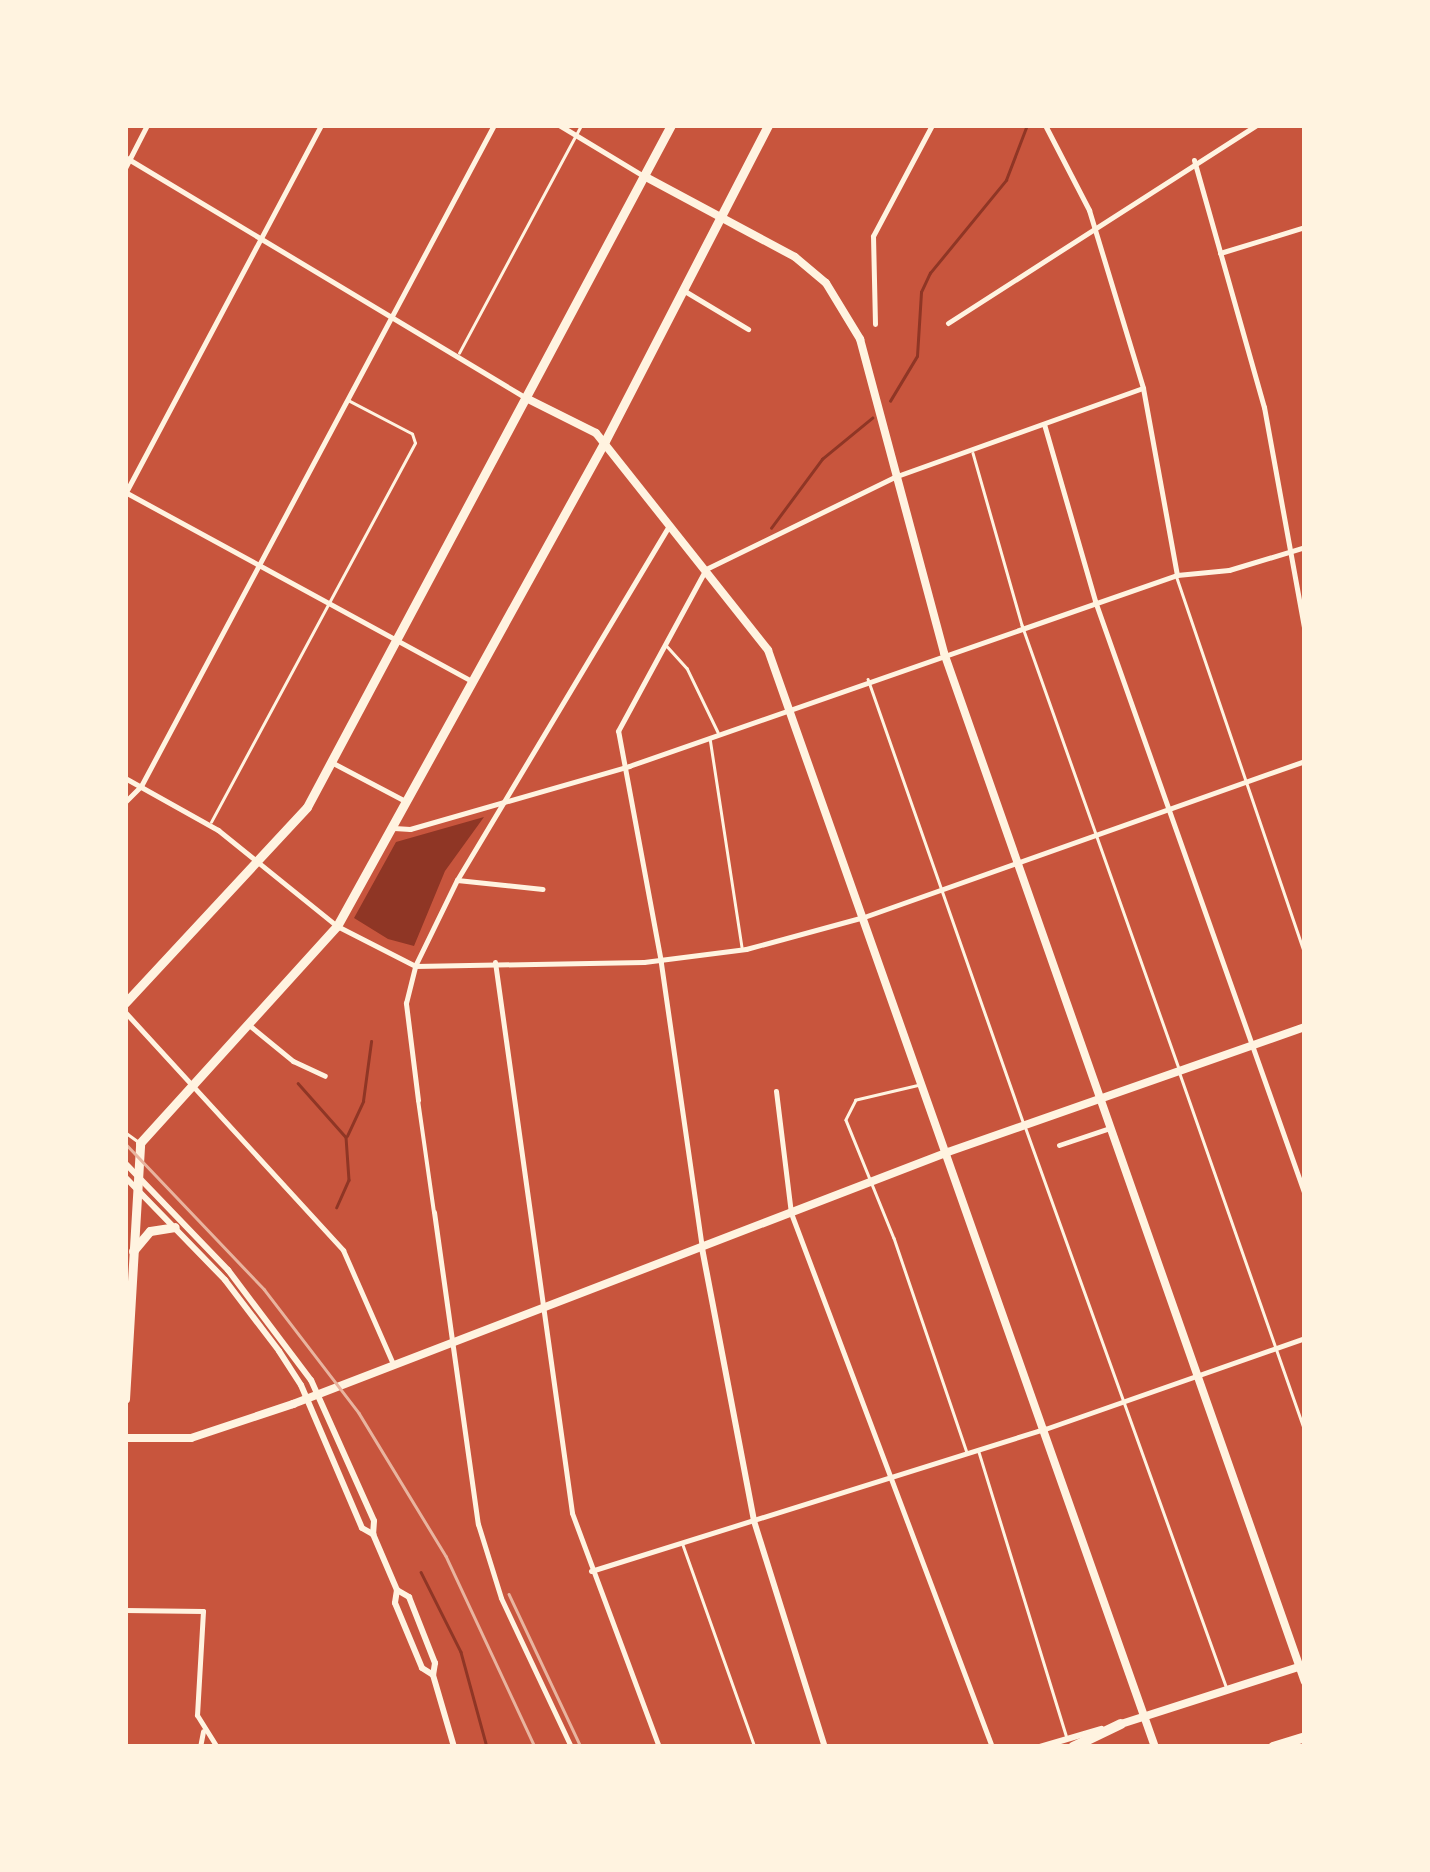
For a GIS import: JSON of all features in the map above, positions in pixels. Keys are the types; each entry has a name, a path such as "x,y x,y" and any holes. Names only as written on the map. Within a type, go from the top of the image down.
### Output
{"highway":[{"path":"1070,1743 1121,1724"},
{"path":"1273,1747 1300,1739"}],"main road":[{"path":"125,1004 260,862 306,807 671,125"},
{"path":"125,1399 133,1180 140,1144 337,926 604,443 768,125"},
{"path":"644,176 795,257 846,312 872,376 944,653 1303,1665 1305,1682"},
{"path":"526,398 604,443 768,650 1155,1747"},
{"path":"125,1438 190,1438 306,1399 948,1152 1305,1027"},
{"path":"132,1254 150,1231 175,1227"},
{"path":"1121,1724 1303,1665"}],"street":[{"path":"125,168 148,125"},
{"path":"321,125 126,492 333,601 472,681"},
{"path":"125,802 141,786 494,125"},
{"path":"559,125 644,176"},
{"path":"875,324 873,236 932,125"},
{"path":"1045,125 1092,226 1143,388 1177,575"},
{"path":"948,323 1194,160 1256,125"},
{"path":"127,158 526,398"},
{"path":"1194,160 1264,407 1305,634"},
{"path":"1220,254 1305,227"},
{"path":"682,290 748,328"},
{"path":"825,1747 754,1521 702,1248 661,962 629,766 618,731 706,569 897,476 1143,388"},
{"path":"1044,424 1095,601 1305,1194"},
{"path":"572,1747 501,1598 478,1524 406,1004 414,966 457,880 669,526"},
{"path":"391,827 410,829 629,766 1022,625 1177,575 1305,548"},
{"path":"125,778 209,824 337,926 414,966 661,962 742,950 864,918 1305,761"},
{"path":"331,762 405,801"},
{"path":"457,880 542,889"},
{"path":"496,962 539,1311 572,1514 658,1747"},
{"path":"125,1012 343,1250 393,1364"},
{"path":"249,1025 293,1061 326,1076"},
{"path":"776,1091 791,1213 992,1747"},
{"path":"1059,1144 1110,1128"},
{"path":"125,1163 133,1180 245,1306 306,1399 362,1528 373,1534"},
{"path":"133,1180 244,1288 318,1394 374,1520 373,1534 397,1590 395,1604 422,1668 433,1676"},
{"path":"591,1571 1044,1430 1305,1338"},
{"path":"397,1590 408,1597 435,1663 433,1676 454,1747"},
{"path":"125,1610 203,1611 196,1704 202,1731 200,1747"},
{"path":"202,1731 217,1747"},
{"path":"1040,1747 1070,1743"}],"lane":[{"path":"456,358 581,125"},
{"path":"209,824 333,601 416,439 348,400"},
{"path":"972,449 1022,625 1305,1431"},
{"path":"1177,575 1305,955"},
{"path":"665,644 687,668 718,733"},
{"path":"868,679 1227,1690"},
{"path":"710,736 742,950"},
{"path":"923,1083 884,1098 875,1093 856,1100 846,1112 968,1454"},
{"path":"125,1132 140,1144"},
{"path":"978,1451 1070,1743"},
{"path":"683,1545 755,1747"}],"shaded area":[{"path":"484,817 445,871 414,946 388,939 354,918 396,842"}],"waterway":[{"path":"890,401 917,356 921,292 930,273 1006,180 1027,125"},
{"path":"771,528 822,459 872,418"},
{"path":"347,1136 363,1101 371,1042"},
{"path":"298,1083 346,1137 349,1180 337,1207"},
{"path":"421,1572 461,1652 487,1747"}],"railway":[{"path":"125,1143 264,1289 359,1413 446,1556 535,1747"},
{"path":"509,1594 581,1747"}]}
